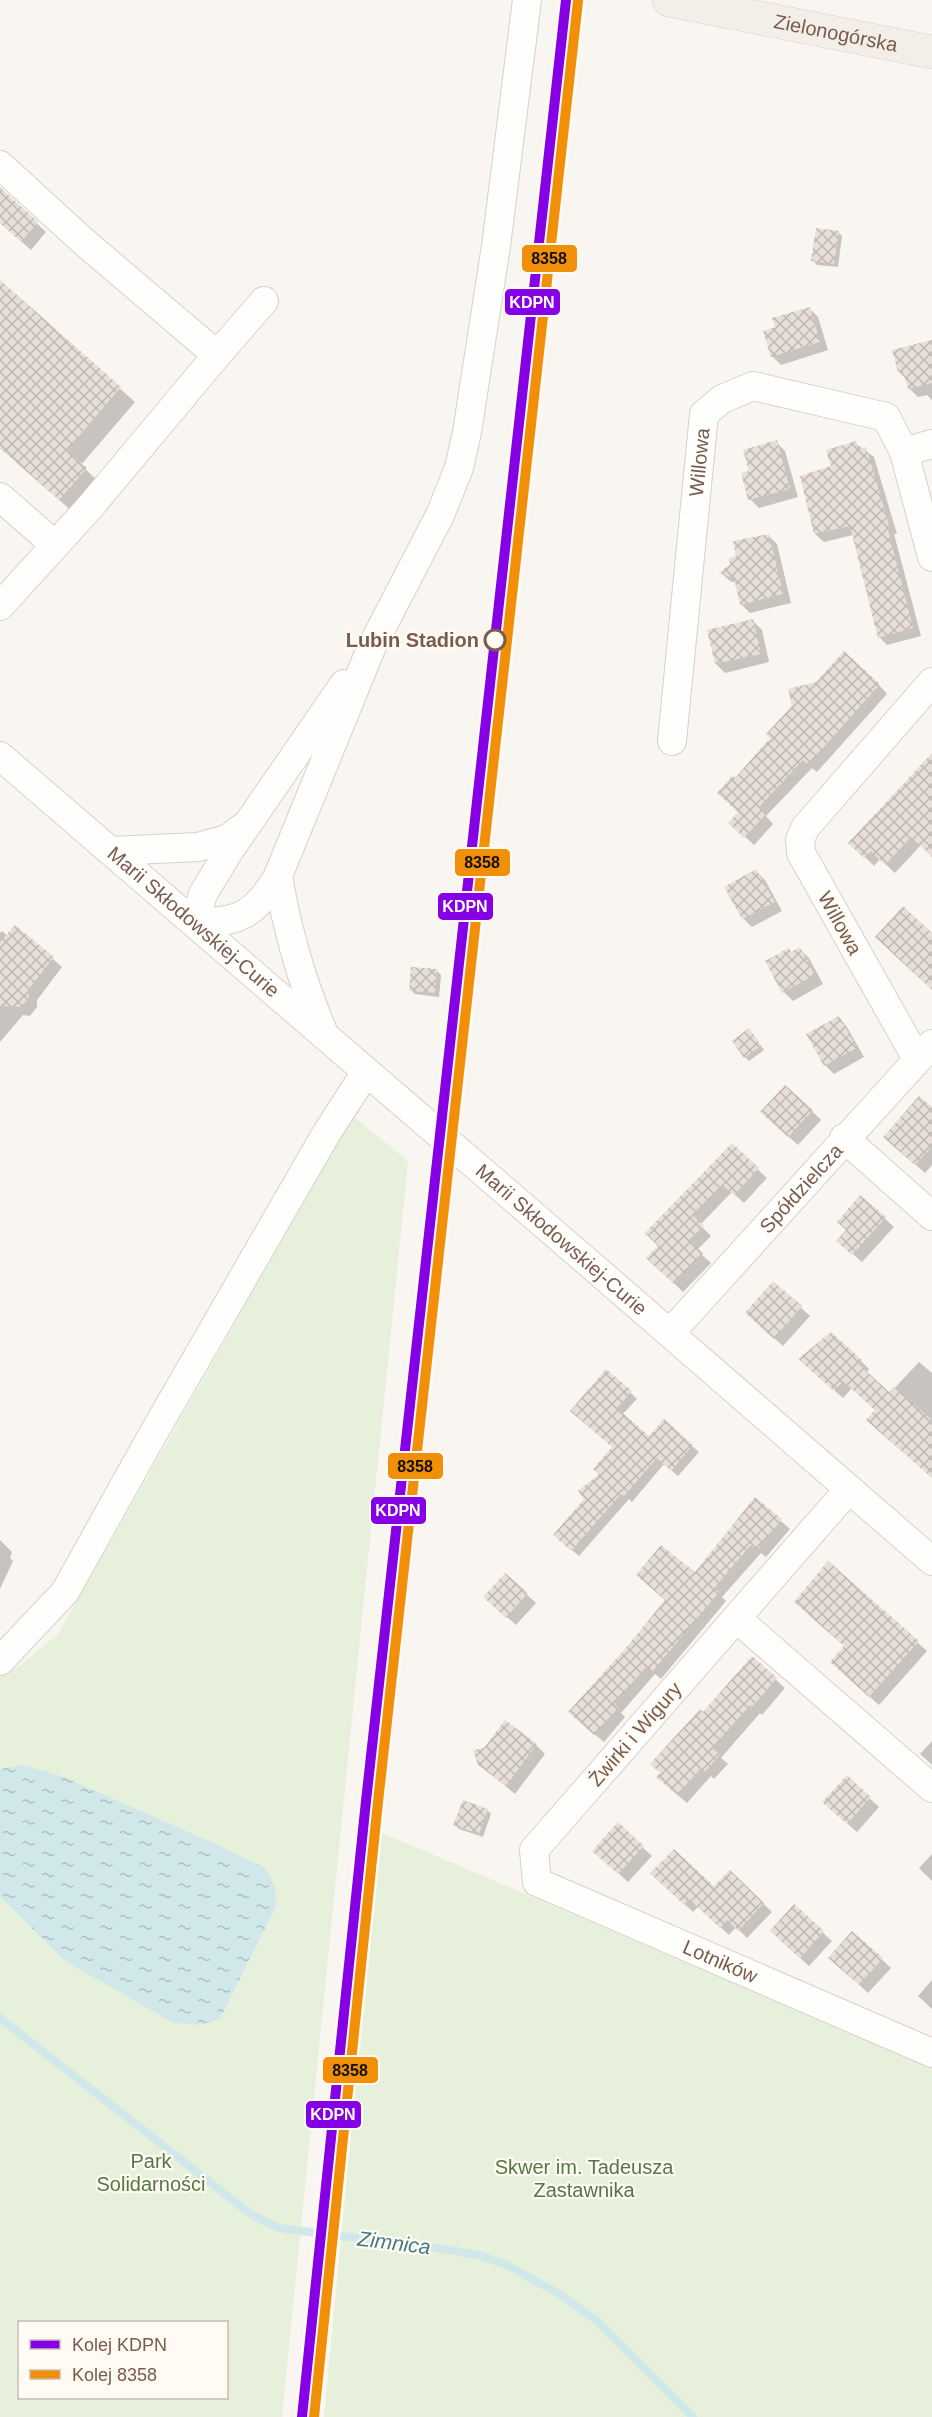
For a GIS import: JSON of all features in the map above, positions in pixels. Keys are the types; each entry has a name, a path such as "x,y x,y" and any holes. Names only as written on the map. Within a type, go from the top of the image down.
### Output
{"main road":[{"name":"Zielonogórska","path":"669,0 932,52"}],"street":[{"path":"372,646 246,825 203,894 195,921 218,923 242,916 265,898 278,876 372,646 440,515 459,468 467,432 496,246 527,0"},
{"path":"0,165 84,242 217,355"},
{"path":"0,606 90,507 264,301"},
{"name":"Willowa","path":"672,741 704,414 722,399 753,386 886,417 904,452 932,557"},
{"path":"904,452 932,444"},
{"path":"0,496 54,544"},
{"name":"Willowa","path":"925,1052 801,853 800,840 806,828 932,682"},
{"name":"Marii Skłodowskiej-Curie","path":"0,756 195,921 326,1038 932,1561"},
{"path":"111,851 207,845 227,839 246,825"},
{"path":"278,876 283,906 299,966 326,1038"},
{"name":"Spółdzielcza","path":"670,1333 844,1138 925,1052"},
{"path":"0,1661 65,1592 320,1144 366,1072"},
{"path":"844,1138 932,1216"},
{"name":"Żwirki i Wigury","path":"534,1850 849,1490"},
{"path":"736,1618 932,1788"},
{"name":"Lotników","path":"534,1850 537,1882 932,2052"}],"green space":[{"name":"Park Solidarności","path":"353,1116 408,1161 282,2417 0,2417 0,1897 65,1961 173,2023 200,2025 220,2019 275,1906 275,1886 23,1765 0,1769 0,1676 18,1667 58,1634"},
{"name":"Skwer im. Tadeusza Zastawnika","path":"380,1832 932,2068 932,2417 324,2417"}],"water":[{"path":"23,1765 64,1777 265,1868 275,1886 276,1906 220,2019 200,2025 173,2023 65,1961 0,1897 0,1769"}],"building":[{"path":"0,187 38,222 21,242 0,223"},
{"path":"816,228 839,231 834,264 811,261"},
{"path":"0,280 121,387 67,450 87,468 59,500 0,448"},
{"path":"810,307 820,342 771,357 763,331 775,327 772,318"},
{"path":"932,340 932,383 908,389 903,371 898,372 892,350"},
{"path":"777,440 790,489 748,500 741,473 749,471 743,450"},
{"path":"856,441 858,449 866,447 889,525 887,526 913,628 878,638 850,526 814,534 800,476 831,466 826,450"},
{"path":"769,534 783,594 740,605 734,578 719,573 730,564 729,558 736,556 733,541"},
{"path":"753,619 761,654 715,664 707,630"},
{"path":"844,651 880,684 808,765 803,760 759,807 766,814 744,838 728,823 738,812 717,793 733,775 735,778 770,738 766,734 792,706 788,689 816,682"},
{"path":"932,753 932,857 911,837 885,865 871,851 864,858 848,843"},
{"path":"756,869 775,902 742,919 724,887"},
{"path":"903,906 932,933 932,990 875,937"},
{"path":"15,925 54,957 28,990 29,997 21,1007 0,1006 0,942"},
{"path":"800,947 815,975 782,993 765,961 789,948 791,952"},
{"path":"411,967 437,969 435,993 409,991"},
{"path":"839,1016 857,1048 824,1066 806,1034"},
{"path":"749,1028 761,1046 744,1058 732,1041"},
{"path":"785,1085 813,1110 788,1137 760,1112"},
{"path":"919,1096 932,1107 932,1146 915,1165 883,1137"},
{"path":"732,1143 759,1168 734,1195 722,1185 692,1215 704,1226 689,1240 703,1253 674,1284 646,1258 658,1246 645,1233"},
{"path":"860,1195 886,1217 852,1255 836,1241 846,1230 837,1222"},
{"path":"773,1281 802,1306 774,1339 745,1313"},
{"path":"831,1332 862,1360 859,1364 889,1392 894,1387 932,1420 932,1478 866,1420 875,1410 843,1381 834,1391 798,1359"},
{"path":"606,1369 632,1391 617,1408 649,1436 664,1419 693,1445 671,1471 657,1458 624,1496 621,1494 571,1551 553,1535 584,1499 578,1491 599,1474 593,1469 612,1447 570,1411"},
{"path":"755,1497 782,1519 757,1550 751,1545 714,1588 719,1592 652,1672 646,1667 614,1704 618,1708 594,1735 568,1712 625,1649 665,1600 636,1575 661,1545 695,1572"},
{"path":"828,1561 919,1641 869,1697 830,1662 844,1646 794,1602"},
{"path":"505,1573 528,1593 506,1618 483,1597"},
{"path":"752,1656 777,1678 712,1748 720,1754 705,1772 701,1768 677,1795 656,1777 660,1773 650,1764 700,1709 703,1712"},
{"path":"505,1720 537,1744 506,1786 478,1765 473,1750 484,1748"},
{"path":"847,1775 871,1797 847,1824 822,1802"},
{"path":"463,1800 488,1809 479,1834 453,1825"},
{"path":"618,1822 644,1846 618,1874 592,1851"},
{"path":"674,1849 714,1886 730,1870 764,1903 738,1931 727,1920 720,1928 689,1899 684,1905 650,1873"},
{"path":"794,1904 824,1931 800,1958 770,1931"},
{"path":"852,1931 883,1958 859,1985 828,1958"}],"waterway":[{"name":"Zimnica","path":"0,2018 252,2215 279,2228 451,2250 505,2264 561,2295 596,2320 693,2417"}],"rail line":[{"name":"KDPN","path":"302,2417 366,1801 566,0"},
{"name":"8358","path":"314,2417 378,1802 578,1"}],"place":[{"name":"Lubin Stadion","path":"495,640"}]}
